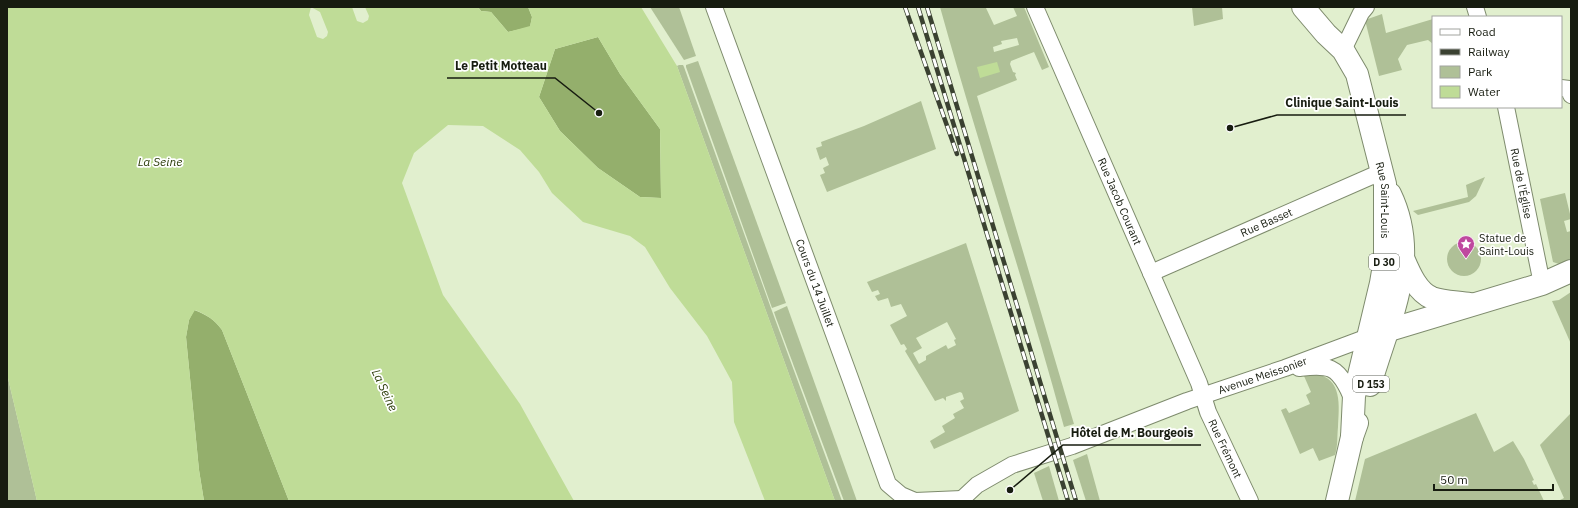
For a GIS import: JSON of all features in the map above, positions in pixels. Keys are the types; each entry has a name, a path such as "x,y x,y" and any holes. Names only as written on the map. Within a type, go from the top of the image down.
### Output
{"main road":[{"name":"Rue Saint-Louis","path":"1303,7 1326,34 1343,50 1357,74 1383,178 1385,258 1381,283 1377,334 1354,396 1352,437"},
{"name":"D 153","path":"1338,501 1352,437 1367,398 1377,334 1400,286 1403,244 1400,217 1383,178"},
{"name":"D 30","path":"1403,258 1415,281 1425,294 1432,298 1473,305"},
{"name":"Avenue Meissonier","path":"1377,334 1542,284 1571,271"}],"street":[{"name":"Cours du 14 Juillet","path":"714,7 861,406 888,484 901,495 915,501 963,500"},
{"name":"Rue Jacob Courant","path":"1035,7 1204,396"},
{"path":"1343,50 1361,13 1366,7"},
{"path":"1562,88 1569,90 1571,95"},
{"name":"Rue de l'Église","path":"1506,108 1542,284"},
{"name":"Rue Basset","path":"1151,273 1302,208 1383,178"},
{"name":"Avenue Meissonier","path":"963,500 977,485 1012,465 1072,446 1187,400 1204,396 1285,368 1377,334"},
{"path":"1285,368 1319,367 1332,369 1351,393 1354,407"},
{"name":"Rue Frémont","path":"1204,396 1208,412 1250,501"}],"green space":[{"path":"650,7 679,7 696,56 684,60"},
{"path":"940,7 987,7 986,8 994,25 1017,16 1013,7 1024,7 1049,67 1042,70 1034,52 1011,61 1010,64 1013,72 1016,73 1015,75 1017,80 977,96 1074,424 1064,427","holes":["1017,38 1019,45 994,52 993,47 1002,44 1001,41"]},
{"path":"1192,7 1222,7 1223,19 1194,26"},
{"path":"1382,14 1386,33 1432,19 1432,43 1428,40 1407,45 1398,59 1402,70 1379,76 1365,20"},
{"path":"698,61 786,303 772,308 686,67 686,65"},
{"path":"683,65 684,67 842,501 835,501 677,66"},
{"path":"921,101 936,149 827,192 820,175 825,173 823,168 829,165 826,157 820,160 816,148 822,146 821,142 864,126"},
{"path":"1485,177 1476,196 1469,202 1418,215 1413,211 1468,197 1466,185"},
{"path":"1565,193 1571,214 1571,219 1564,221 1567,232 1571,231 1571,259 1559,264 1553,262 1540,199"},
{"path":"1464,242 1476,247 1481,259 1476,271 1464,276 1452,271 1447,259 1452,247"},
{"path":"966,243 1019,411 934,449 930,441 945,432 942,426 955,418 953,414 964,408 960,401 964,399 962,393 960,392 946,397 946,401 943,398 935,401 905,351 907,349 904,344 901,345 890,325 907,316 901,304 891,307 888,298 878,301 875,296 880,294 878,290 872,292 867,282","holes":["947,322 956,339 954,340 956,345 948,349 946,345 926,356 926,360 919,364 913,353 922,348 916,338"]},
{"path":"1571,292 1571,344 1552,301 1559,300"},
{"path":"787,306 857,501 844,501 776,318 774,312"},
{"path":"7,374 37,501 7,501"},
{"path":"1315,374 1331,381 1335,387 1339,402 1337,448 1335,455 1319,461 1313,448 1300,454 1281,410 1286,408 1289,413 1310,404 1306,395 1311,392 1304,376"},
{"path":"1476,413 1494,452 1513,441 1524,459 1534,480 1532,481 1534,485 1536,484 1544,501 1355,501 1365,459"},
{"path":"1571,413 1571,501 1558,501 1564,498 1540,445"},
{"path":"1087,454 1100,501 1086,501 1073,460"},
{"path":"1049,466 1059,501 1043,501 1034,473"}],"shaded area":[{"path":"478,7 528,7 532,17 530,27 508,32 491,12 481,11"},
{"path":"598,37 620,74 660,129 661,198 640,197 598,168 560,131 539,97 555,49"},
{"path":"194,310 210,318 222,330 289,501 204,501 199,470 186,337 189,320"}],"water":[{"name":"La Seine","path":"7,7 311,7 352,7 357,21 363,23 368,20 369,16 365,7 478,7 481,11 491,12 508,32 530,26 532,17 528,7 641,7 677,66 835,501 765,501 734,422 732,382 707,336 670,288 645,247 630,236 583,222 552,193 539,172 520,150 483,126 448,125 414,153 402,183 443,295 520,404 574,501 289,501 222,330 210,318 195,310 189,320 186,337 199,470 204,501 37,501 7,374","holes":["311,7 320,12 328,32 327,36 323,39 317,37 309,15","598,37 620,74 660,129 661,198 640,197 598,168 560,131 539,97 555,49"]},
{"path":"997,62 1000,72 980,78 977,67"}],"railway":[{"path":"905,7 957,154"},
{"path":"918,7 1068,501"},
{"path":"927,7 1076,501"}],"place":[{"name":"Le Petit Motteau","path":"599,113"},
{"name":"Clinique Saint-Louis","path":"1230,128"},
{"name":"Statue de Saint-Louis","path":"1466,259"},
{"name":"Hôtel de M. Bourgeois","path":"1010,490"}]}
